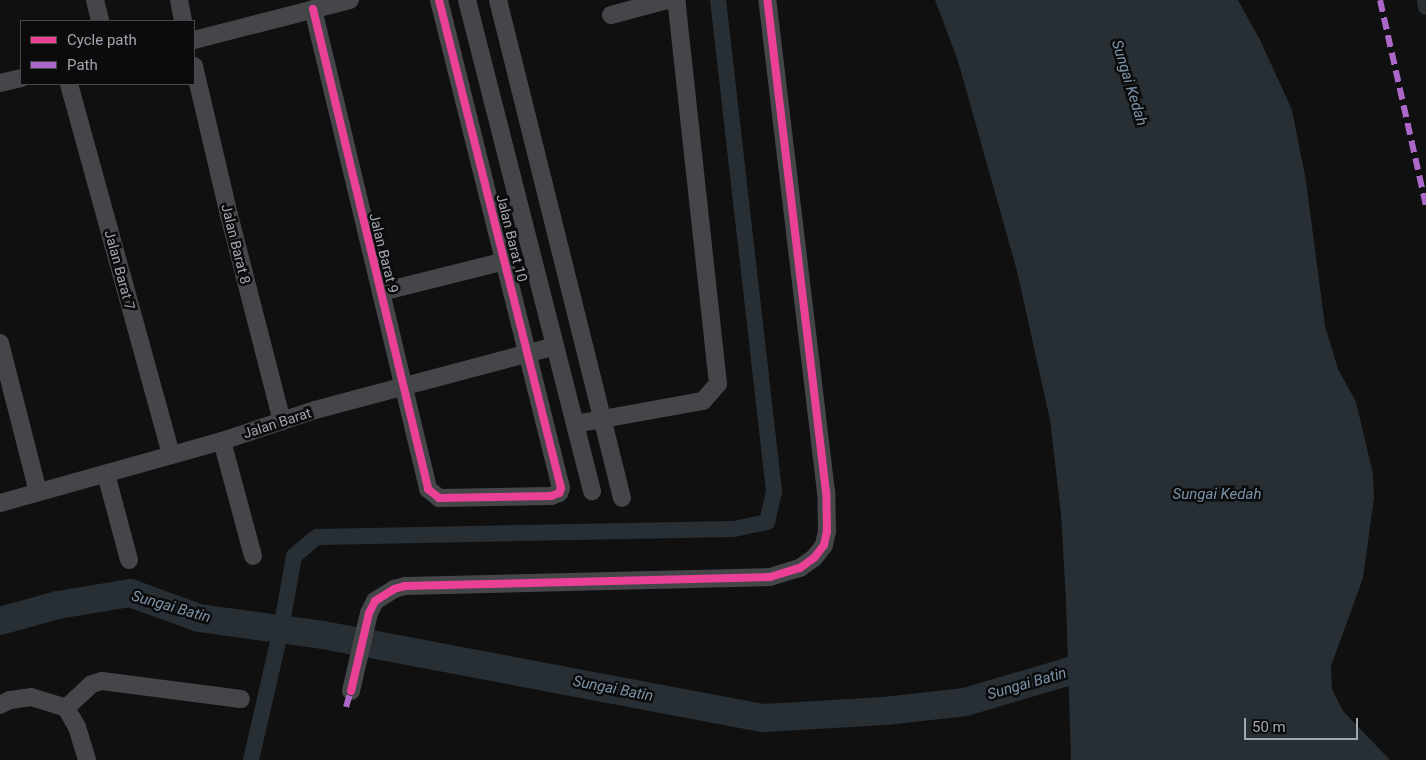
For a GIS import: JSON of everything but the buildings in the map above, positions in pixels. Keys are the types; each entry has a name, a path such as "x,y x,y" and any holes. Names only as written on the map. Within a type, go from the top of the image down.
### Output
{"street":[{"path":"95,0 100,20"},
{"path":"179,0 184,20"},
{"path":"195,40 323,5 350,0"},
{"name":"Jalan Barat 10","path":"439,0 561,488 559,492 551,496 440,498"},
{"path":"467,0 592,491"},
{"path":"498,0 622,498"},
{"path":"575,424 703,401 718,384 677,4 668,0 611,15"},
{"path":"351,691 363,632 375,600 383,594 405,586 770,577 800,568 814,558 824,544 827,531 826,492 767,0"},
{"name":"Jalan Barat 9","path":"323,5 381,292 428,489 440,498"},
{"name":"Jalan Barat 8","path":"195,70 229,215 282,421"},
{"path":"0,83 20,78"},
{"name":"Jalan Barat 7","path":"69,85 171,455"},
{"path":"381,292 505,261"},
{"path":"0,343 38,492"},
{"name":"Jalan Barat","path":"0,503 222,441 282,421 555,346"},
{"path":"222,441 253,556"},
{"path":"106,474 129,560"},
{"path":"66,708 92,684 102,681 241,699"},
{"path":"0,705 10,700 31,697 66,708 77,727 87,760"}],"water":[{"name":"Sungai Kedah","path":"935,0 1238,0 1261,42 1292,110 1306,181 1325,326 1338,369 1356,402 1373,474 1374,498 1363,578 1331,666 1332,689 1343,711 1390,760 1071,760 1066,600 1061,514 1050,420 1017,271 958,61"}],"waterway":[{"path":"251,760 281,629 294,556 317,537 734,529 767,522 774,491 718,0"},
{"path":"1425,0 1426,7"},
{"name":"Sungai Batin","path":"0,621 58,605 130,593 199,618 323,635 763,718 885,711 965,702 1070,671 1107,675"}],"marked path":[{"path":"1380,0 1426,206"},
{"path":"346,707 351,691"}],"cycle path":[{"path":"313,9 428,489 439,498 551,496 559,493 561,488 439,0"},
{"path":"351,691 369,613 375,601 394,589 405,586 770,577 800,568 814,558 824,545 827,531 826,492 767,0"}]}
